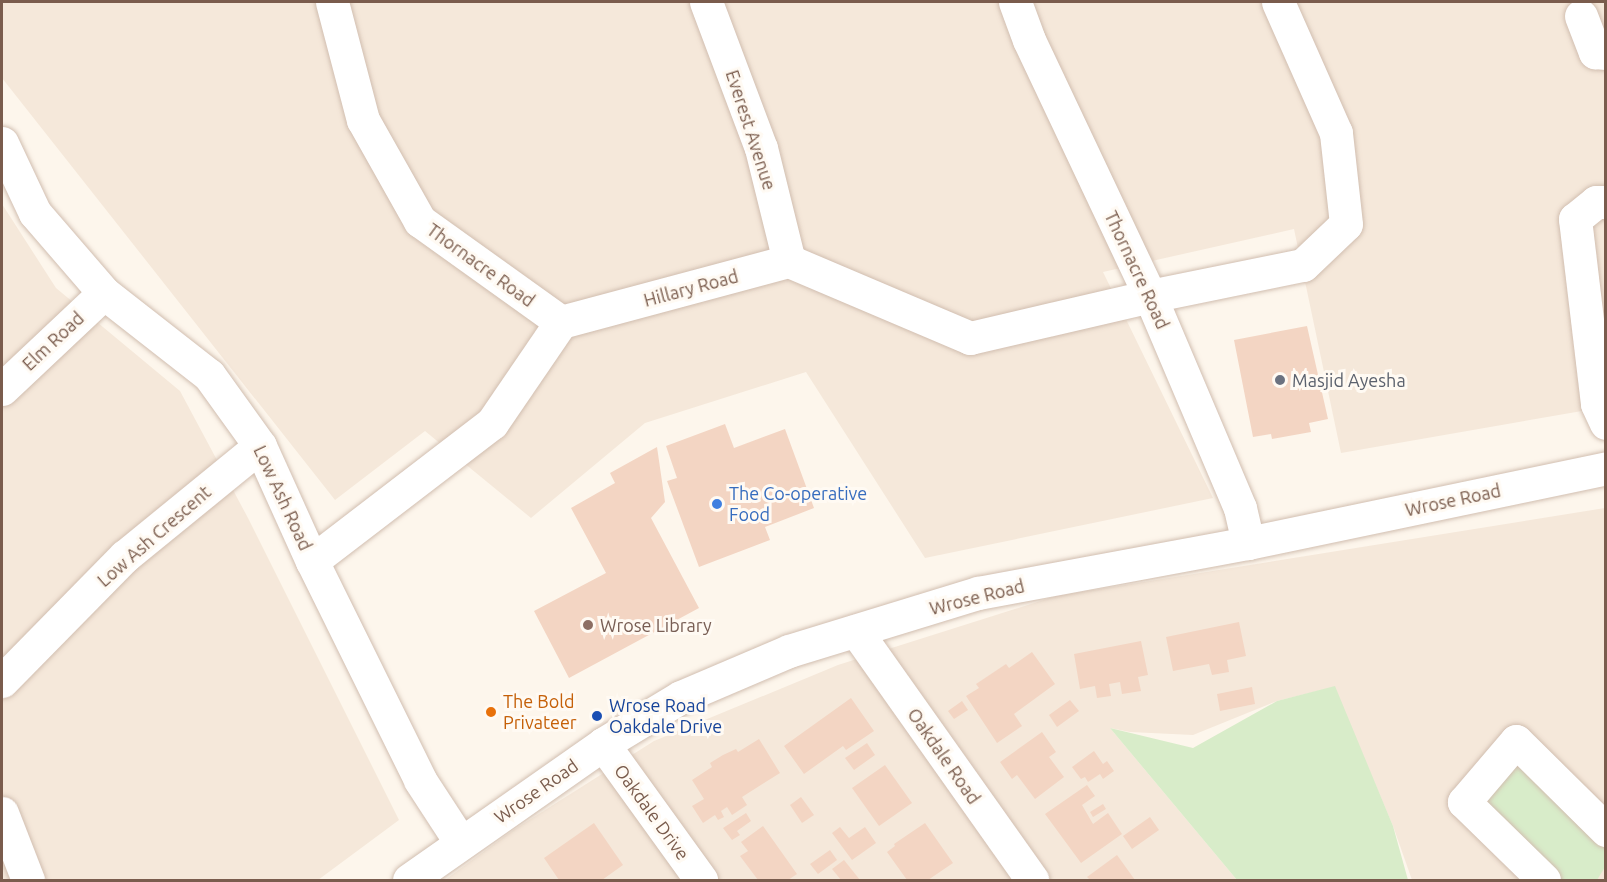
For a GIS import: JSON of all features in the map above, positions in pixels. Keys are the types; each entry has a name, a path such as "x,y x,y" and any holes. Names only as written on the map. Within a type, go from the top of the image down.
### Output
{"street":[{"name":"Thornacre Road","path":"332,2 363,120 420,221 561,322"},
{"name":"Everest Avenue","path":"706,2 761,148 789,261"},
{"name":"Thornacre Road","path":"1015,2 1029,40 1150,296 1240,508 1248,543"},
{"path":"789,261 970,338 1150,296 1303,266 1346,224 1336,132 1278,2"},
{"path":"1581,16 1595,52 1605,53"},
{"name":"Low Ash Road","path":"2,143 35,213 104,293 210,375 260,446 312,561 420,780 461,843"},
{"path":"1605,202 1596,202 1575,219 1597,404 1605,423"},
{"name":"Hillary Road","path":"561,322 789,261"},
{"name":"Elm Road","path":"2,389 104,293"},
{"path":"312,561 492,423 561,322"},
{"name":"Low Ash Crescent","path":"2,681 125,556 260,446"},
{"name":"Wrose Road","path":"409,880 603,744 681,697 789,651 978,593 1248,543 1605,468"},
{"name":"Oakdale Road","path":"856,631 1032,880"},
{"path":"1544,880 1464,802 1516,741 1605,830"},
{"name":"Oakdale Drive","path":"603,744 701,880"},
{"path":"2,813 28,880"}],"shaded area":[{"path":"2,2 1605,2 1605,407 1341,453 1294,229 1103,272 1213,498 925,558 806,372 645,423 531,518 425,431 335,500 2,78"},
{"path":"2,204 56,288 180,391 248,518 399,820 318,880 2,880"},
{"path":"1605,508 1605,880 1412,880 1393,826 1334,687 1277,701 1193,735 1130,732 1110,728 1237,880 445,880 512,831 654,741 838,665 1056,596"}],"green space":[{"path":"1335,686 1393,826 1408,880 1237,880 1110,728 1193,748 1277,701"},
{"path":"1517,750 1605,838 1605,867 1597,880 1554,880 1474,802"}],"building":[{"name":"Masjid Ayesha","path":"1307,326 1328,419 1309,423 1311,432 1272,439 1271,434 1253,437 1234,340"},
{"path":"725,424 734,448 785,429 814,508 765,527 770,540 699,567 667,481 677,478 666,446"},
{"path":"657,447 665,502 651,518 699,608 569,678 534,611 606,573 571,508 615,483 610,473"},
{"path":"1239,622 1246,656 1227,660 1229,672 1212,675 1209,664 1173,671 1166,637"},
{"path":"1141,641 1148,675 1138,677 1141,691 1122,694 1120,682 1109,684 1111,696 1097,698 1095,686 1080,689 1074,654"},
{"path":"1032,652 1055,684 1014,714 1022,726 997,743 966,696 979,688 976,684 1006,664 1009,668"},
{"path":"1252,687 1255,704 1220,711 1217,694"},
{"path":"851,698 874,731 846,750 843,746 804,774 784,746"},
{"path":"1070,700 1079,711 1057,727 1049,715"},
{"path":"962,701 968,710 954,719 948,711"},
{"path":"1042,732 1056,752 1049,757 1064,777 1035,799 1017,775 1012,779 1000,762"},
{"path":"759,739 780,773 742,797 747,805 732,815 727,807 721,811 724,817 718,820 715,815 703,823 692,806 704,799 692,780 712,767 710,763 723,755 736,749 738,752"},
{"path":"867,743 875,755 854,770 845,758"},
{"path":"1094,751 1103,764 1107,761 1114,771 1103,779 1100,774 1088,782 1085,777 1081,779 1072,767"},
{"path":"885,765 912,803 879,826 852,788"},
{"path":"1087,785 1095,796 1082,805 1093,824 1108,813 1122,834 1081,863 1045,814"},
{"path":"801,797 814,815 802,823 790,805"},
{"path":"1103,804 1106,809 1093,817 1090,812"},
{"path":"746,813 751,821 737,831 740,835 732,840 723,828"},
{"path":"1150,817 1159,830 1132,849 1123,836"},
{"path":"594,823 623,865 602,880 559,880 544,858"},
{"path":"925,823 953,863 928,880 907,880 887,852 895,846 894,844"},
{"path":"763,826 797,874 788,880 758,880 740,856 748,851 741,842"},
{"path":"840,827 849,838 865,827 876,843 852,860 832,833"},
{"path":"830,850 837,860 818,874 810,864"},
{"path":"1117,855 1135,880 1090,880 1087,877"},
{"path":"844,860 860,880 841,880 832,869"}],"place":[{"name":"Masjid Ayesha","path":"1280,380"},
{"name":"The Co-operative Food","path":"717,504"},
{"name":"Wrose Library","path":"588,625"},
{"name":"The Bold Privateer","path":"491,712"},
{"name":"Wrose Road Oakdale Drive","path":"597,716"}]}
